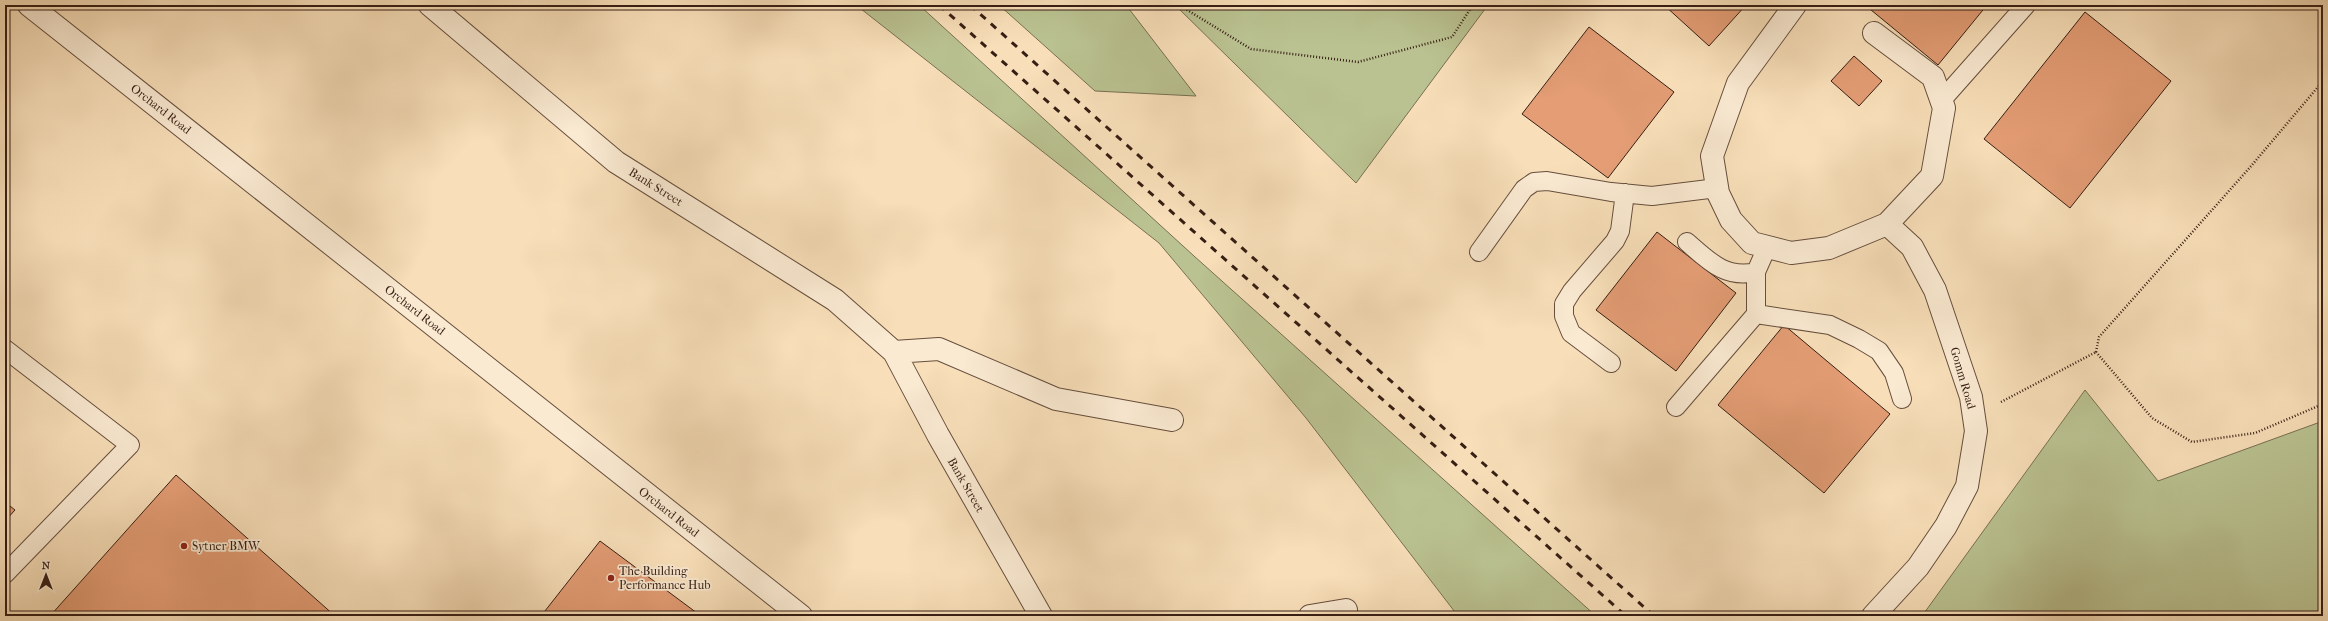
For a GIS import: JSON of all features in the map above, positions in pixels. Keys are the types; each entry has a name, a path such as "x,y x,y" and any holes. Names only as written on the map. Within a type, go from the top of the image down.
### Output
{"street":[{"name":"Orchard Road","path":"29,5 801,616"},
{"name":"Bank Street","path":"430,5 616,162 835,300 894,352 938,435 1041,616"},
{"path":"1795,5 1738,83 1712,156 1717,188 1731,220 1752,243 1791,253 1829,248 1887,224 1932,176 1944,108 1933,77 1874,33"},
{"name":"Gomm Road","path":"1874,616 1918,567 1946,526 1967,486 1976,432 1971,397 1935,290 1912,247 1887,224"},
{"path":"894,352 939,349 1056,398 1172,420"},
{"path":"1310,616 1346,610"}],"lane":[{"path":"1941,101 2026,5"},
{"path":"1479,252 1524,189 1534,182 1547,181 1652,196 1717,188"},
{"path":"1611,363 1571,333 1564,316 1564,304 1572,291 1615,241 1620,231 1625,193"},
{"path":"1687,242 1710,261 1730,273 1742,275 1756,272"},
{"path":"1676,408 1756,314 1756,272 1767,247"},
{"path":"1756,314 1830,325 1859,339 1879,351 1894,373 1902,398"},
{"path":"5,349 130,445 5,574"}],"path":[{"path":"1179,5 1251,50 1358,62 1452,37 1472,5"},
{"path":"2096,352 2099,337 2252,165 2323,81"},
{"path":"2096,352 2152,418 2192,442 2255,433 2323,404"},
{"path":"1974,416 2096,352"}],"green space":[{"path":"856,5 919,5 1194,256 1596,616 1458,616 1306,418 1159,243"},
{"path":"999,5 1126,5 1196,96 1095,91"},
{"path":"1175,5 1488,5 1356,183"},
{"path":"2085,390 2158,481 2323,421 2323,616 1922,616"}],"building":[{"path":"1664,5 1746,5 1709,46"},
{"path":"1865,5 1987,5 1938,65"},
{"path":"2085,12 2171,81 2070,208 1984,139"},
{"path":"1589,27 1674,92 1608,178 1522,114"},
{"path":"1854,56 1882,81 1859,106 1831,81"},
{"path":"1657,232 1736,293 1676,371 1596,310"},
{"path":"1784,325 1890,414 1824,493 1718,405"},
{"name":"Sytner BMW","path":"176,475 335,616 50,616"},
{"path":"5,502 15,510 5,521"},
{"name":"The Building Performance Hub","path":"600,541 701,616 541,616"}],"railway":[{"path":"939,5 1626,616"},
{"path":"970,5 1654,616"}],"place":[{"name":"Sytner BMW","path":"184,546"},
{"name":"The Building Performance Hub","path":"611,578"}]}
